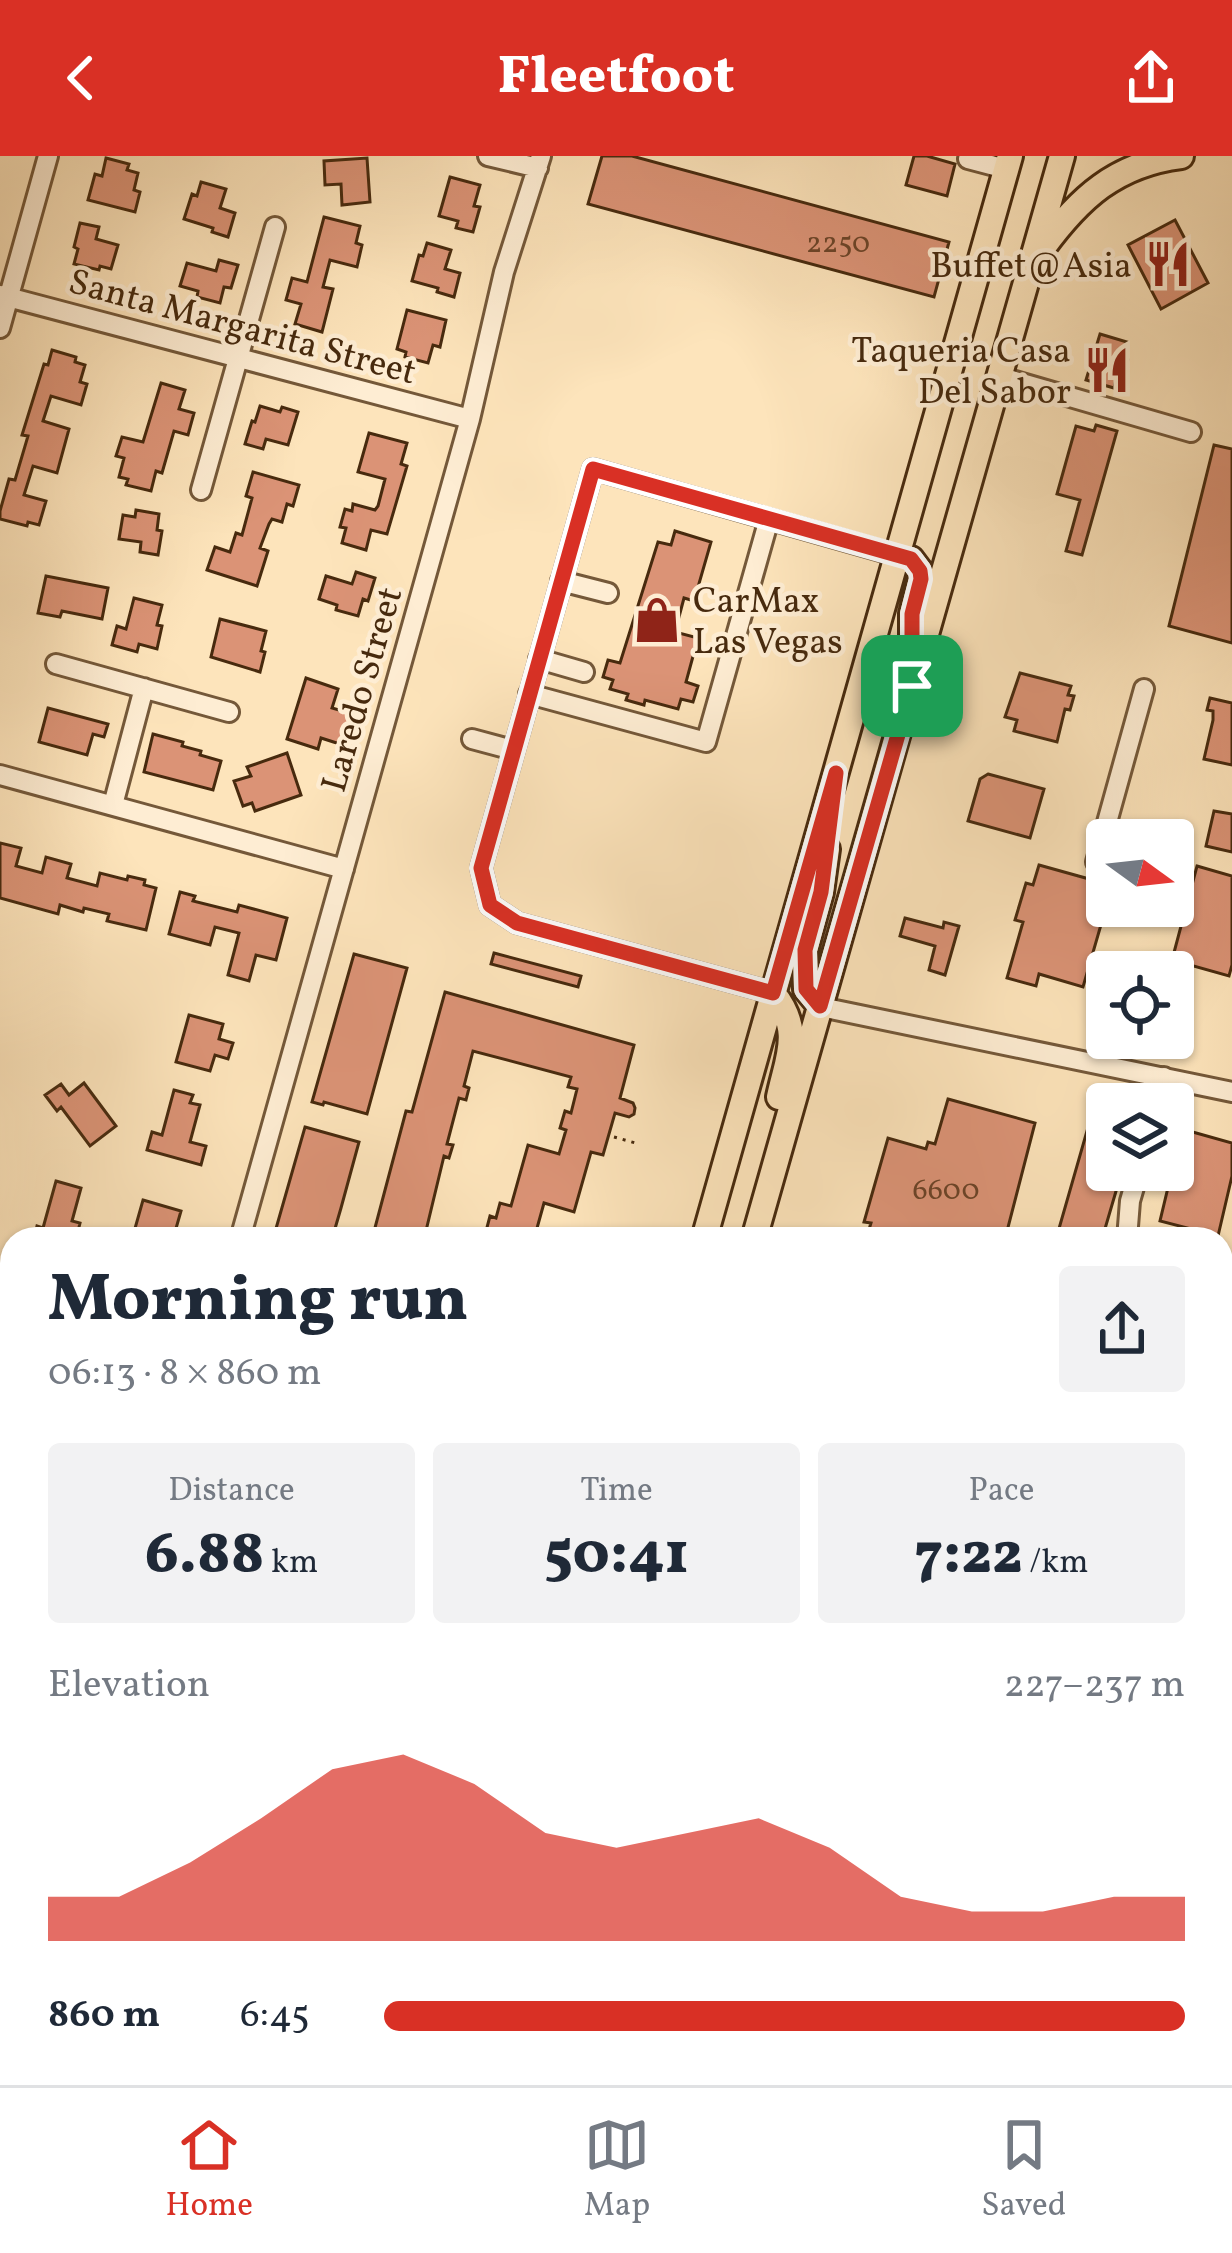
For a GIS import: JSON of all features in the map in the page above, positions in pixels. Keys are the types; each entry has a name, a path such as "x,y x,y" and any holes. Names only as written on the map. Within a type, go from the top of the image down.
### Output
{"main road":[{"path":"758,1227 1062,156"},
{"path":"1033,261 1092,191 1133,168 1181,156"},
{"path":"707,1227 1008,163"},
{"path":"898,556 911,559 921,579 912,614 912,686"},
{"path":"820,1006 806,989 805,950 821,892 836,773"},
{"path":"773,993 787,1010 793,1039 772,1136 776,1164"}],"street":[{"path":"0,328 4,296 48,156"},
{"path":"488,156 540,162"},
{"path":"968,159 1008,163"},
{"name":"Laredo Street","path":"243,1227 470,419 504,272 540,162"},
{"path":"201,490 274,227"},
{"name":"Santa Margarita Street","path":"4,296 470,419"},
{"path":"1001,377 1191,432"},
{"path":"773,993 517,923 490,905 481,868 593,469 898,556"},
{"path":"529,694 706,742 769,519"},
{"path":"562,581 608,593"},
{"path":"539,659 584,672"},
{"path":"56,664 229,712"},
{"path":"113,806 144,688"},
{"path":"1108,819 1144,689"},
{"path":"472,739 514,750"},
{"path":"0,775 344,869"},
{"path":"820,1006 1232,1092"},
{"path":"1162,1083 1164,1077"},
{"path":"1128,1227 1133,1191"}],"path":[{"path":"614,1137 639,1144"}],"building":[{"path":"602,156 632,156 949,242 934,297 588,204"},
{"path":"914,156 955,164 947,196 906,185"},
{"path":"106,158 129,164 127,170 138,173 135,212 88,200 95,174 102,176"},
{"path":"367,158 370,202 342,205 341,184 325,185 324,161"},
{"path":"450,177 480,185 473,232 456,228 458,221 439,216"},
{"path":"201,182 226,189 220,208 235,213 228,237 184,219"},
{"path":"324,217 360,226 356,243 362,245 357,267 330,260 323,287 333,289 322,332 295,324 301,304 286,300 292,278 307,282"},
{"name":"Buffet@Asia","path":"1175,220 1208,283 1161,309 1128,245"},
{"path":"80,223 99,227 96,239 118,245 111,269 74,264"},
{"path":"427,243 451,250 445,269 460,273 454,297 412,281"},
{"path":"219,260 238,265 220,303 180,286 187,263 216,271"},
{"path":"407,310 446,320 440,347 433,345 428,363 405,357 406,352 397,349"},
{"name":"Taqueria Casa Del Sabor","path":"1100,334 1127,342 1122,359 1128,360 1122,381 1116,379 1114,388 1086,380"},
{"path":"52,350 85,365 80,382 87,384 81,405 51,396 43,421 69,429 57,473 33,466 24,495 46,501 39,525 28,522 27,526 0,519 0,511 9,479 15,480 28,436 22,435"},
{"path":"161,383 185,390 179,409 194,413 188,435 174,431 162,473 156,471 151,491 126,485 128,479 119,477 124,458 116,456 122,437 143,442"},
{"path":"260,406 298,412 288,445 266,439 263,449 245,444"},
{"path":"1096,425 1117,431 1082,555 1066,551 1080,500 1057,494 1076,426 1094,431"},
{"path":"369,433 407,443 401,464 407,466 387,534 371,530 366,550 342,543 346,528 340,527 345,509 352,511 353,504 375,510 378,506 385,479 358,472"},
{"path":"1214,445 1232,449 1232,643 1169,626"},
{"path":"253,472 299,485 282,522 272,519 269,524 260,548 268,551 257,586 207,570 215,547 230,552 236,533 242,535"},
{"path":"136,510 159,514 158,555 140,552 141,542 119,539 123,515 135,517"},
{"name":"CarMax Las Vegas","path":"675,531 711,542 694,601 684,598 675,632 698,638 686,682 698,686 693,702 681,699 678,709 626,700 628,694 610,689 613,680 603,677 608,660 620,663 658,542 671,545"},
{"path":"356,572 375,578 358,616 319,599 326,576 352,584"},
{"path":"46,576 108,588 102,619 62,611 60,617 38,613"},
{"path":"134,598 162,605 157,649 139,644 137,652 112,645 117,626 126,629"},
{"path":"220,619 266,631 260,672 211,657"},
{"path":"1020,673 1071,686 1068,695 1074,696 1070,710 1065,709 1057,742 1014,731 1017,720 1005,717"},
{"path":"306,678 338,689 332,708 353,714 343,745 321,738 318,749 287,739"},
{"path":"1210,698 1232,703 1232,765 1204,759 1213,720 1213,711 1207,710"},
{"path":"48,708 108,724 104,737 93,734 87,755 39,742"},
{"path":"153,734 183,742 182,746 201,751 200,755 221,761 213,790 144,772"},
{"path":"287,753 301,795 255,811 252,803 243,806 234,781 251,776 247,767"},
{"path":"988,774 1044,789 1030,838 968,821 980,779"},
{"path":"1214,811 1232,814 1232,852 1206,846"},
{"path":"0,843 21,848 16,866 42,873 46,857 71,864 67,878 97,886 100,873 145,880 144,885 156,888 146,930 107,921 109,914 84,908 83,912 60,905 58,914 0,898"},
{"path":"1039,865 1086,878 1086,927 1100,927 1093,951 1086,951 1083,987 1039,974 1036,986 1007,978 1023,922 1015,920 1026,883 1033,885"},
{"path":"1197,866 1232,876 1229,976 1194,966 1194,951 1174,951 1181,927 1194,927"},
{"path":"180,892 195,896 193,901 237,912 239,905 287,918 276,960 256,955 249,981 228,975 239,933 215,927 210,945 169,934"},
{"path":"905,918 943,928 944,922 959,926 945,975 929,970 935,946 900,936"},
{"path":"494,953 581,976 578,987 491,964"},
{"path":"354,954 407,968 367,1114 312,1102"},
{"path":"445,992 634,1045 620,1098 633,1103 634,1114 615,1113 603,1155 591,1152 574,1212 544,1203 537,1227 487,1227 500,1203 511,1206 528,1145 559,1154 566,1130 560,1128 565,1111 571,1113 577,1089 568,1087 571,1077 473,1051 464,1086 469,1088 466,1100 459,1098 447,1144 453,1145 449,1158 444,1156 427,1227 375,1227 406,1111 412,1112"},
{"path":"189,1015 223,1024 219,1039 233,1043 228,1059 215,1055 210,1071 176,1062"},
{"path":"84,1083 116,1126 90,1146 61,1107 57,1111 45,1095 61,1084 69,1095"},
{"path":"174,1090 193,1095 190,1103 200,1105 190,1142 206,1146 201,1165 147,1150 152,1132 162,1135"},
{"path":"948,1099 1035,1123 1008,1227 870,1227 871,1223 864,1222 888,1138 926,1149 928,1142 935,1144"},
{"path":"305,1127 359,1142 335,1227 276,1227"},
{"path":"1194,1132 1232,1143 1232,1176 1220,1227 1183,1227 1160,1221 1167,1191 1194,1191"},
{"path":"1086,1134 1086,1191 1116,1191 1106,1227 1059,1227"},
{"path":"56,1181 81,1188 72,1221 80,1223 79,1227 43,1227"},
{"path":"143,1200 181,1211 176,1227 135,1227"}],"place":[{"name":"Buffet@Asia","path":"1168,264"},
{"name":"Taqueria Casa Del Sabor","path":"1107,370"},
{"name":"CarMax Las Vegas","path":"657,620"}],"route":[{"path":"593,469 911,559 921,579 912,614 912,686 820,1006 806,989 805,950 821,892 836,773 773,993 517,923 490,905 481,868 593,469"}]}
